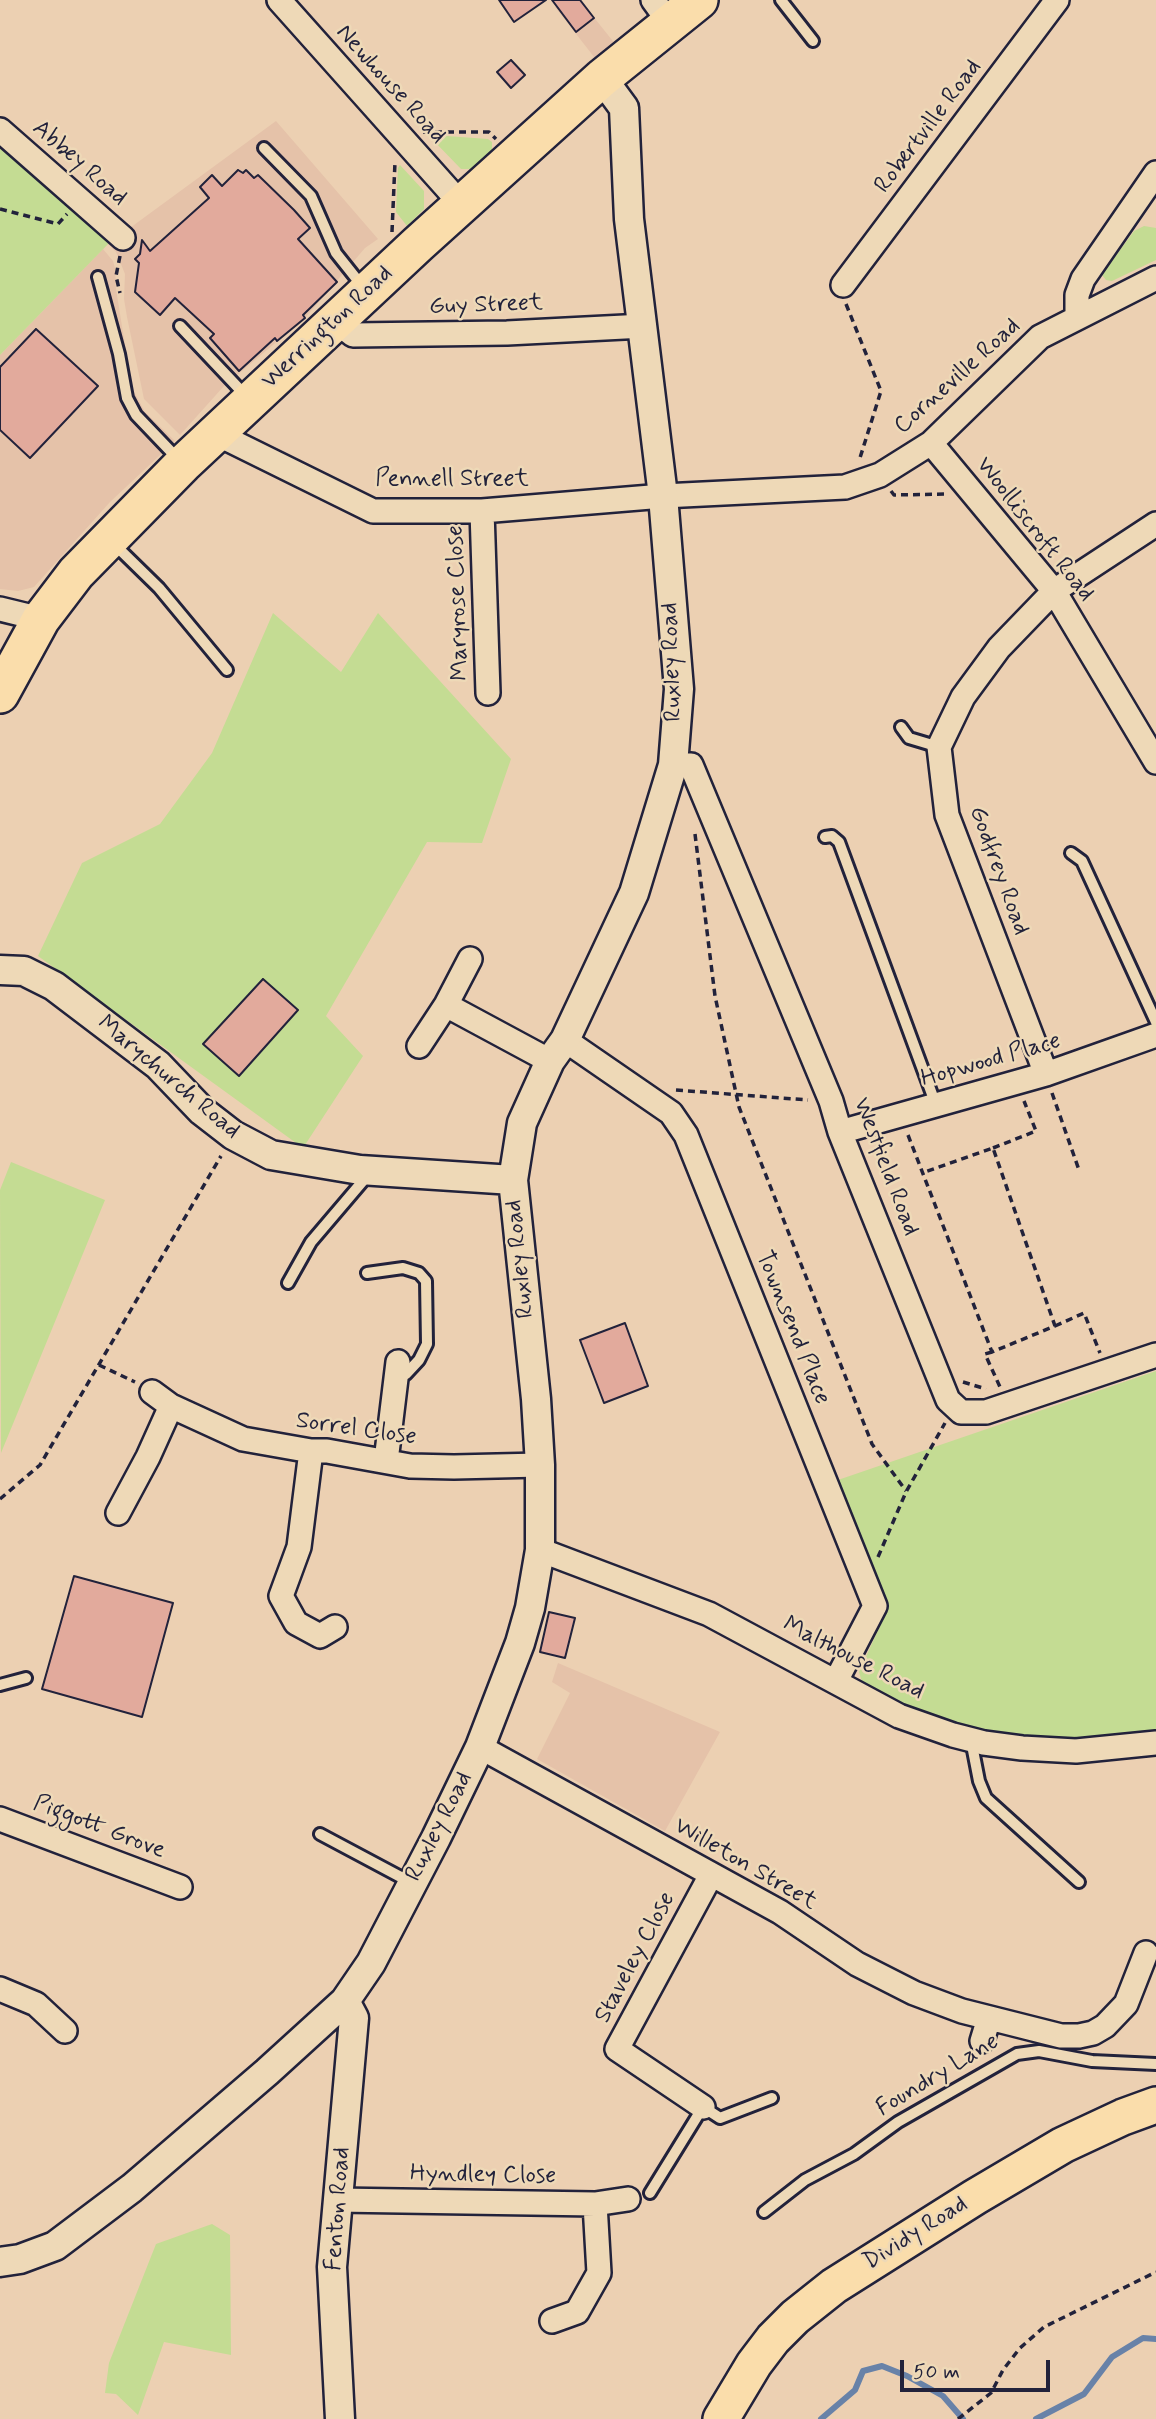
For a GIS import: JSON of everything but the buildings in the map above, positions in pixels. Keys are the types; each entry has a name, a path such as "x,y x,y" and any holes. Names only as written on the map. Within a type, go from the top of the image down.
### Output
{"highway":[{"name":"Werrington Road","path":"0,694 41,619 76,573 183,464 335,321 602,78 661,11 699,0"}],"main road":[{"name":"Dividy Road","path":"721,2419 754,2364 773,2339 795,2317 834,2286 975,2197 1063,2146 1123,2117 1156,2105"}],"street":[{"name":"Newhouse Road","path":"279,0 463,205"},
{"name":"Robertville Road","path":"843,285 1057,0"},
{"name":"Ruxley Road","path":"0,2262 20,2259 55,2246 132,2188 345,2001 371,1963 480,1747 520,1643 530,1608 540,1550 540,1465 536,1399 513,1180 522,1123 634,893 673,765 679,689 663,496 629,219 624,108 602,78"},
{"name":"Abbey Road","path":"0,130 123,237"},
{"path":"1077,318 1077,295 1083,279 1153,187"},
{"name":"Corneville Road","path":"663,496 831,489 851,486 882,474 931,443 1040,337 1156,278"},
{"name":"Guy Street","path":"335,321 353,335 507,333 644,326"},
{"name":"Pennell Street","path":"215,433 373,511 482,510 663,496"},
{"name":"Woolliscroft Road","path":"931,443 1054,590 1156,762"},
{"name":"Maryrose Close","path":"482,510 488,693"},
{"path":"939,747 963,697 999,648 1054,590 1156,524"},
{"path":"0,608 41,619"},
{"name":"Godfrey Road","path":"939,747 947,815 1046,1074"},
{"name":"Westfield Road","path":"673,765 691,765 831,1101 840,1132 948,1399 956,1407"},
{"path":"419,1046 446,1005 470,959"},
{"name":"Marychurch Road","path":"0,970 23,971 54,986 158,1065 202,1111 233,1135 271,1155 372,1170 513,1180"},
{"name":"Townsend Place","path":"446,1005 558,1050 632,1087 671,1113 686,1135 875,1606 836,1681"},
{"name":"Hopwood Place","path":"840,1132 1046,1074 1156,1035"},
{"path":"956,1407 961,1412 986,1412 1156,1354"},
{"path":"386,1461 397,1371"},
{"name":"Sorrel Close","path":"152,1392 171,1406 243,1439 410,1466 454,1468 540,1465"},
{"path":"118,1513 171,1406"},
{"path":"311,1451 299,1547 281,1596 296,1623 320,1636 335,1627"},
{"name":"Malthouse Road","path":"540,1550 709,1614 899,1716 971,1740 1022,1748 1076,1751 1156,1743"},
{"name":"Willeton Street","path":"480,1747 780,1912 857,1964 914,1993 962,2011 1061,2036 1079,2036 1105,2026 1118,2015 1146,1980 1146,1953"},
{"name":"Piggott Grove","path":"0,1819 180,1887"},
{"name":"Staveley Close","path":"703,2107 617,2049 711,1875"},
{"path":"0,1989 36,2004 65,2031"},
{"name":"Fenton Road","path":"340,2419 332,2267 354,2018 345,2001"},
{"path":"982,2041 989,2018"},
{"name":"Hyndley Close","path":"337,2200 594,2204 639,2196"},
{"path":"552,2321 577,2312 599,2273 594,2204"}],"lane":[{"path":"781,0 813,41"},
{"path":"264,148 311,196 336,253 368,291"},
{"path":"98,277 119,354 127,398 136,415 183,464"},
{"path":"180,326 250,400"},
{"path":"108,539 159,588 227,670"},
{"path":"901,727 909,738 939,747"},
{"path":"825,837 832,836 839,842 936,1105"},
{"path":"1071,853 1082,860 1156,1022"},
{"path":"288,1283 311,1242 372,1170"},
{"path":"367,1273 404,1268 419,1273 426,1281 427,1344 419,1360 406,1374 397,1371"},
{"path":"0,1685 26,1678"},
{"path":"971,1740 979,1781 986,1798 1079,1882"},
{"path":"320,1833 412,1883"},
{"name":"Foundry Lane","path":"764,2212 805,2180 854,2154 898,2122 1017,2054 1039,2051 1092,2061 1156,2064"},
{"path":"639,2196 703,2107 720,2118 772,2098"}],"path":[{"path":"0,209 58,224 80,200"},
{"path":"121,298 117,276 123,237"},
{"path":"843,285 844,297 881,391 851,486"},
{"path":"882,474 894,495 974,494"},
{"path":"695,832 715,996 739,1107 872,1444 906,1491"},
{"path":"1046,1074 1079,1170"},
{"path":"632,1087 831,1101"},
{"path":"922,1173 1036,1131 1024,1100"},
{"path":"903,1124 992,1352"},
{"path":"0,1499 40,1465 233,1135"},
{"path":"993,1148 1055,1326"},
{"path":"939,1375 1002,1392 985,1354 1084,1313 1107,1371"},
{"path":"99,1364 152,1392"},
{"path":"867,1586 906,1491 956,1407"},
{"path":"958,2419 991,2393 1003,2370 1020,2348 1044,2327 1156,2272"}],"shaded area":[{"path":"564,0 580,0 616,45 598,62 555,7"},
{"path":"276,121 378,239 365,248 305,318 224,386 180,435 144,399 124,299 125,274 116,252 108,244"},
{"path":"103,249 115,268 132,388 145,412 175,441 110,502 34,587 18,591 0,589 0,355"},
{"path":"558,1663 720,1732 665,1831 537,1759 570,1693 552,1682"}],"green space":[{"path":"433,135 488,139 492,142 492,151 473,169 461,169 431,138"},
{"path":"0,139 112,240 0,355"},
{"path":"400,165 424,191 424,209 407,226 396,212"},
{"path":"1144,226 1156,228 1156,260 1112,281 1106,280 1102,275 1104,272 1134,231"},
{"path":"273,613 341,672 378,613 511,759 482,843 427,842 326,1016 363,1056 303,1148 38,956 82,863 160,824 212,753"},
{"path":"11,1162 105,1200 1,1453 0,1190"},
{"path":"1156,1371 1156,1734 1071,1739 1005,1736 957,1724 906,1706 862,1682 859,1672 888,1608 835,1481"},
{"path":"212,2224 230,2235 231,2355 164,2342 138,2415 116,2394 105,2393 109,2363 156,2244"}],"waterway":[{"path":"1036,2419 1084,2394 1112,2357 1143,2338 1156,2339"},
{"path":"821,2419 855,2390 863,2371 882,2366 943,2396 963,2419"}]}
